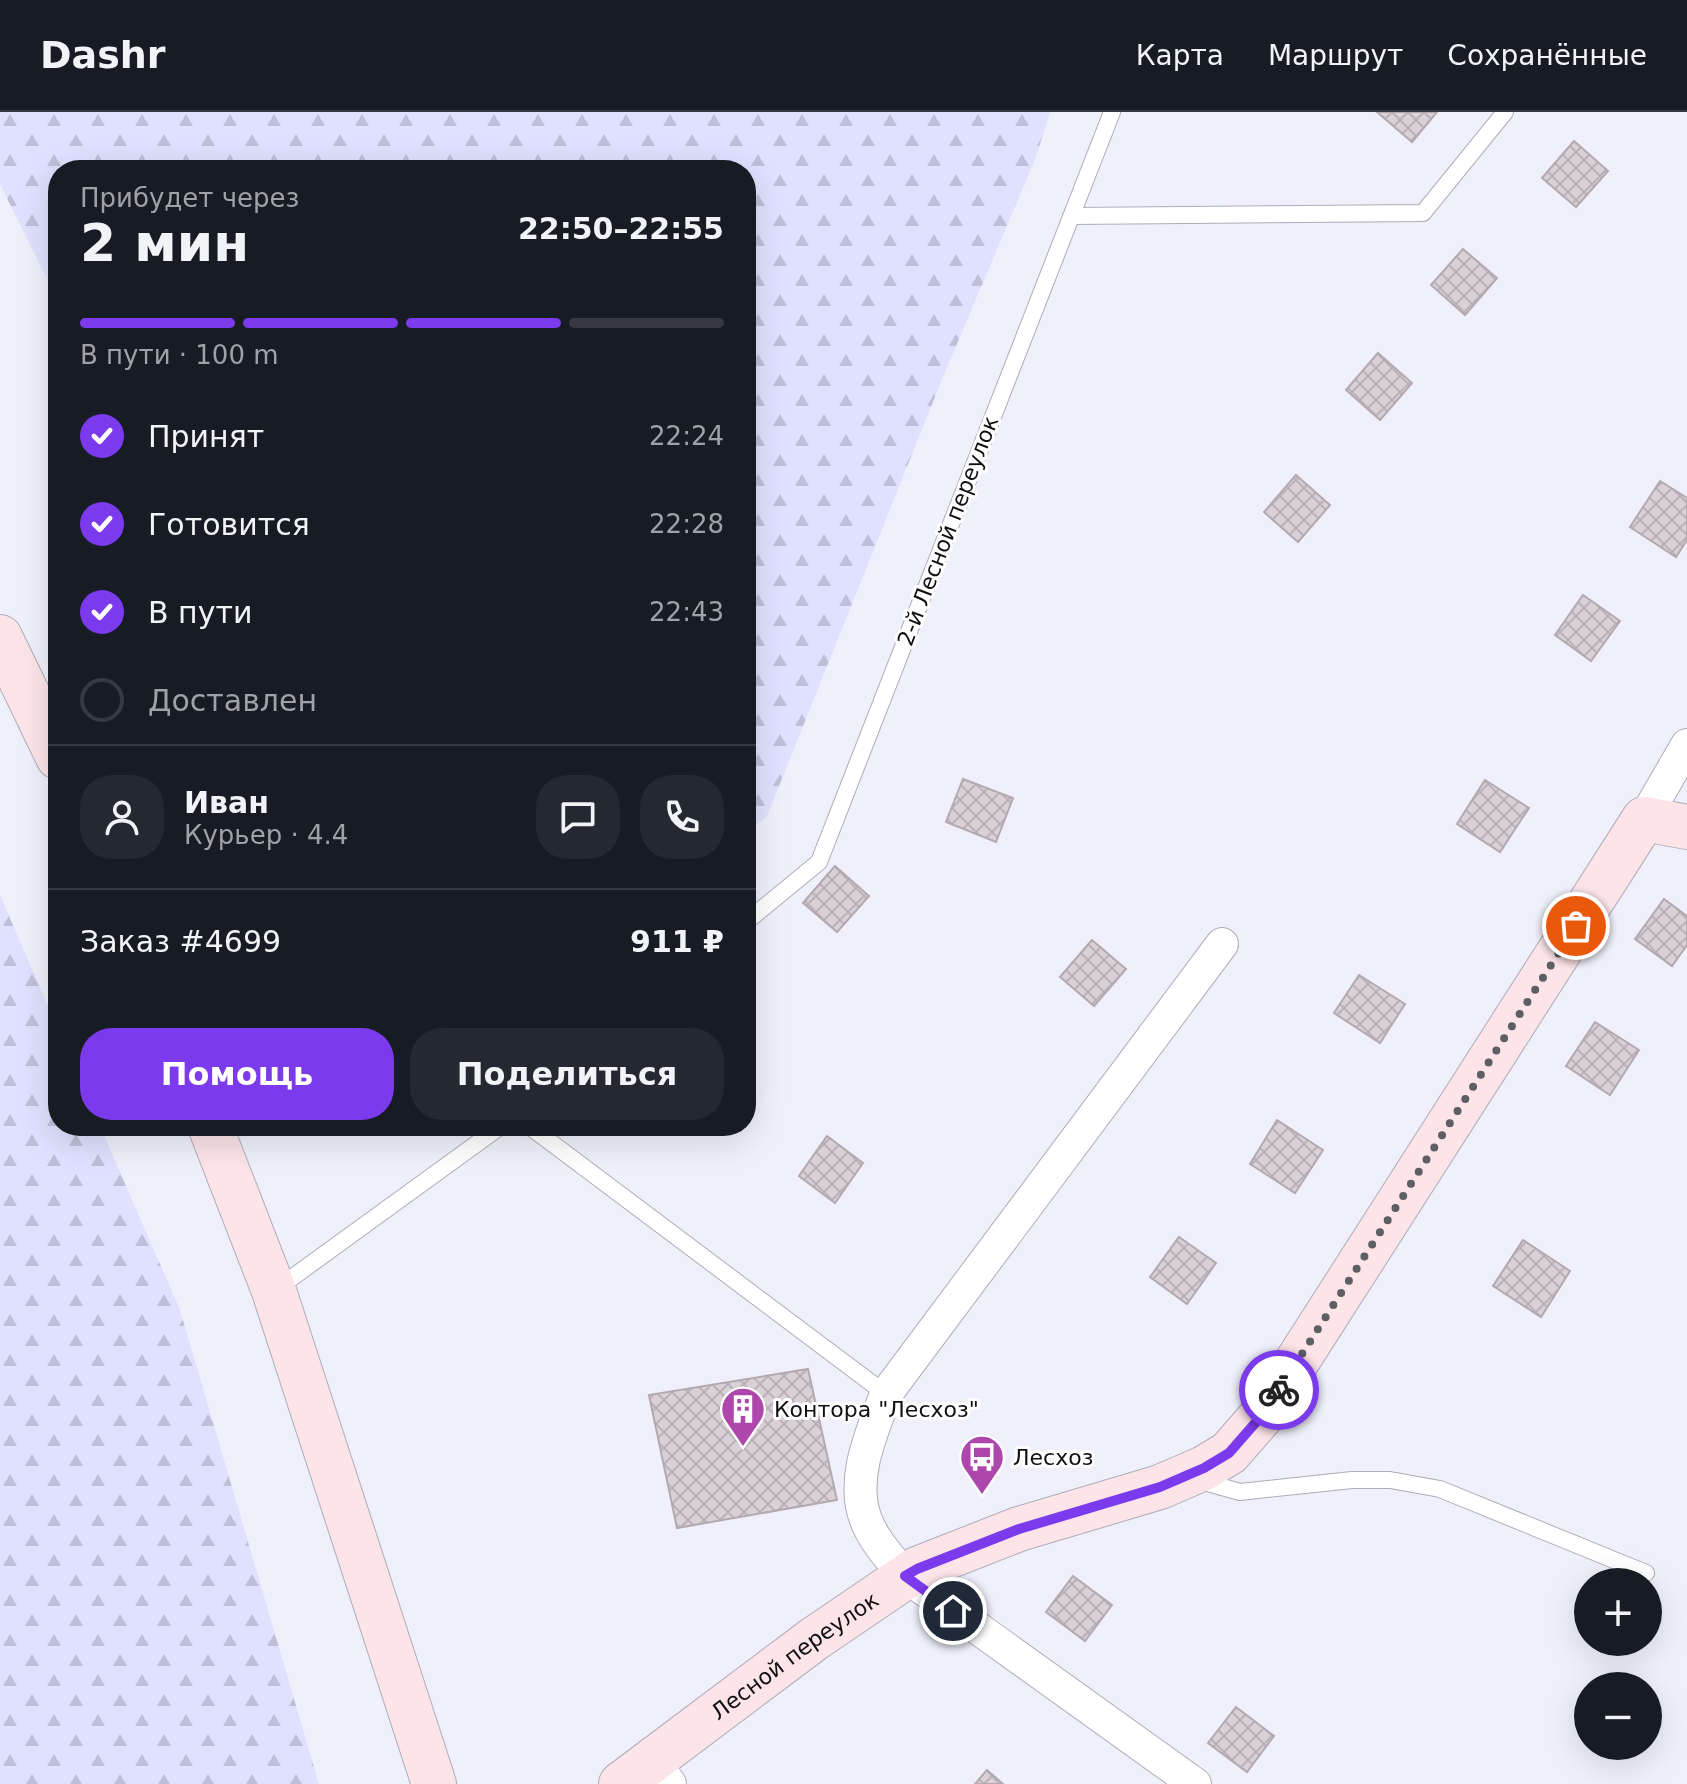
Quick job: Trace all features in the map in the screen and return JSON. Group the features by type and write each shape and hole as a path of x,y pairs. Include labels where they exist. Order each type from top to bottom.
{"street":[{"path":"0,637 48,736"},
{"name":"Лесной переулок","path":"648,1776 814,1639 917,1569 1019,1529 1160,1487 1229,1453 1264,1413 1644,819 1687,745"},
{"path":"1644,819 1687,827"},
{"path":"1195,1784 905,1576 881,1546 865,1519 861,1486 865,1451 886,1394 1222,944"},
{"path":"214,1136 274,1291 434,1784"}],"lane":[{"name":"2-й Лесной переулок","path":"756,914 819,862 1112,112"},
{"path":"1071,216 1423,213 1505,112"},
{"path":"274,1291 487,1136"},
{"path":"542,1136 886,1394"},
{"path":"1184,1477 1240,1492 1352,1480 1390,1480 1440,1489 1634,1568"}],"green space":[{"path":"0,112 1050,112 1036,157 943,377 767,816 756,825 756,160 48,160 48,281 0,184"},
{"path":"0,895 48,1006 48,1136 104,1136 180,1310 319,1784 0,1784"}],"building":[{"path":"1377,112 1437,112 1412,142"},
{"path":"1574,141 1608,171 1576,207 1542,178"},
{"path":"1463,249 1497,278 1465,315 1431,285"},
{"path":"1378,353 1412,383 1380,420 1346,390"},
{"path":"1296,475 1330,505 1298,542 1264,512"},
{"path":"1660,481 1687,498 1687,540 1676,557 1630,527"},
{"path":"1583,595 1620,621 1591,661 1555,635"},
{"path":"963,779 1013,798 996,842 946,822"},
{"path":"1485,780 1529,808 1500,852 1457,824"},
{"path":"835,866 869,896 837,932 803,903"},
{"path":"1664,899 1687,916 1687,945 1672,966 1635,939"},
{"path":"1092,940 1126,969 1094,1006 1060,977"},
{"path":"1359,975 1405,1004 1380,1043 1334,1013"},
{"path":"1595,1022 1639,1050 1610,1095 1566,1066"},
{"path":"1277,1120 1323,1150 1295,1193 1250,1164"},
{"path":"827,1136 863,1163 835,1203 799,1176"},
{"path":"1179,1237 1216,1263 1187,1304 1150,1277"},
{"path":"1523,1240 1570,1271 1541,1317 1493,1286"},
{"name":"Контора \"Лесхоз\"","path":"808,1369 837,1500 677,1528 649,1395"},
{"path":"1073,1576 1112,1605 1085,1641 1046,1612"},
{"path":"1236,1707 1274,1736 1247,1772 1208,1743"},
{"path":"987,1770 1003,1784 975,1784"}],"way so far":[{"path":"1279,1390 1576,926"}],"place":[{"name":"Контора \"Лесхоз\"","path":"743,1448"},
{"name":"Лесхоз","path":"982,1496"}],"route":[{"path":"953,1611 905,1576 1019,1529 1160,1487 1204,1468 1229,1453 1264,1413 1279,1390"}]}
